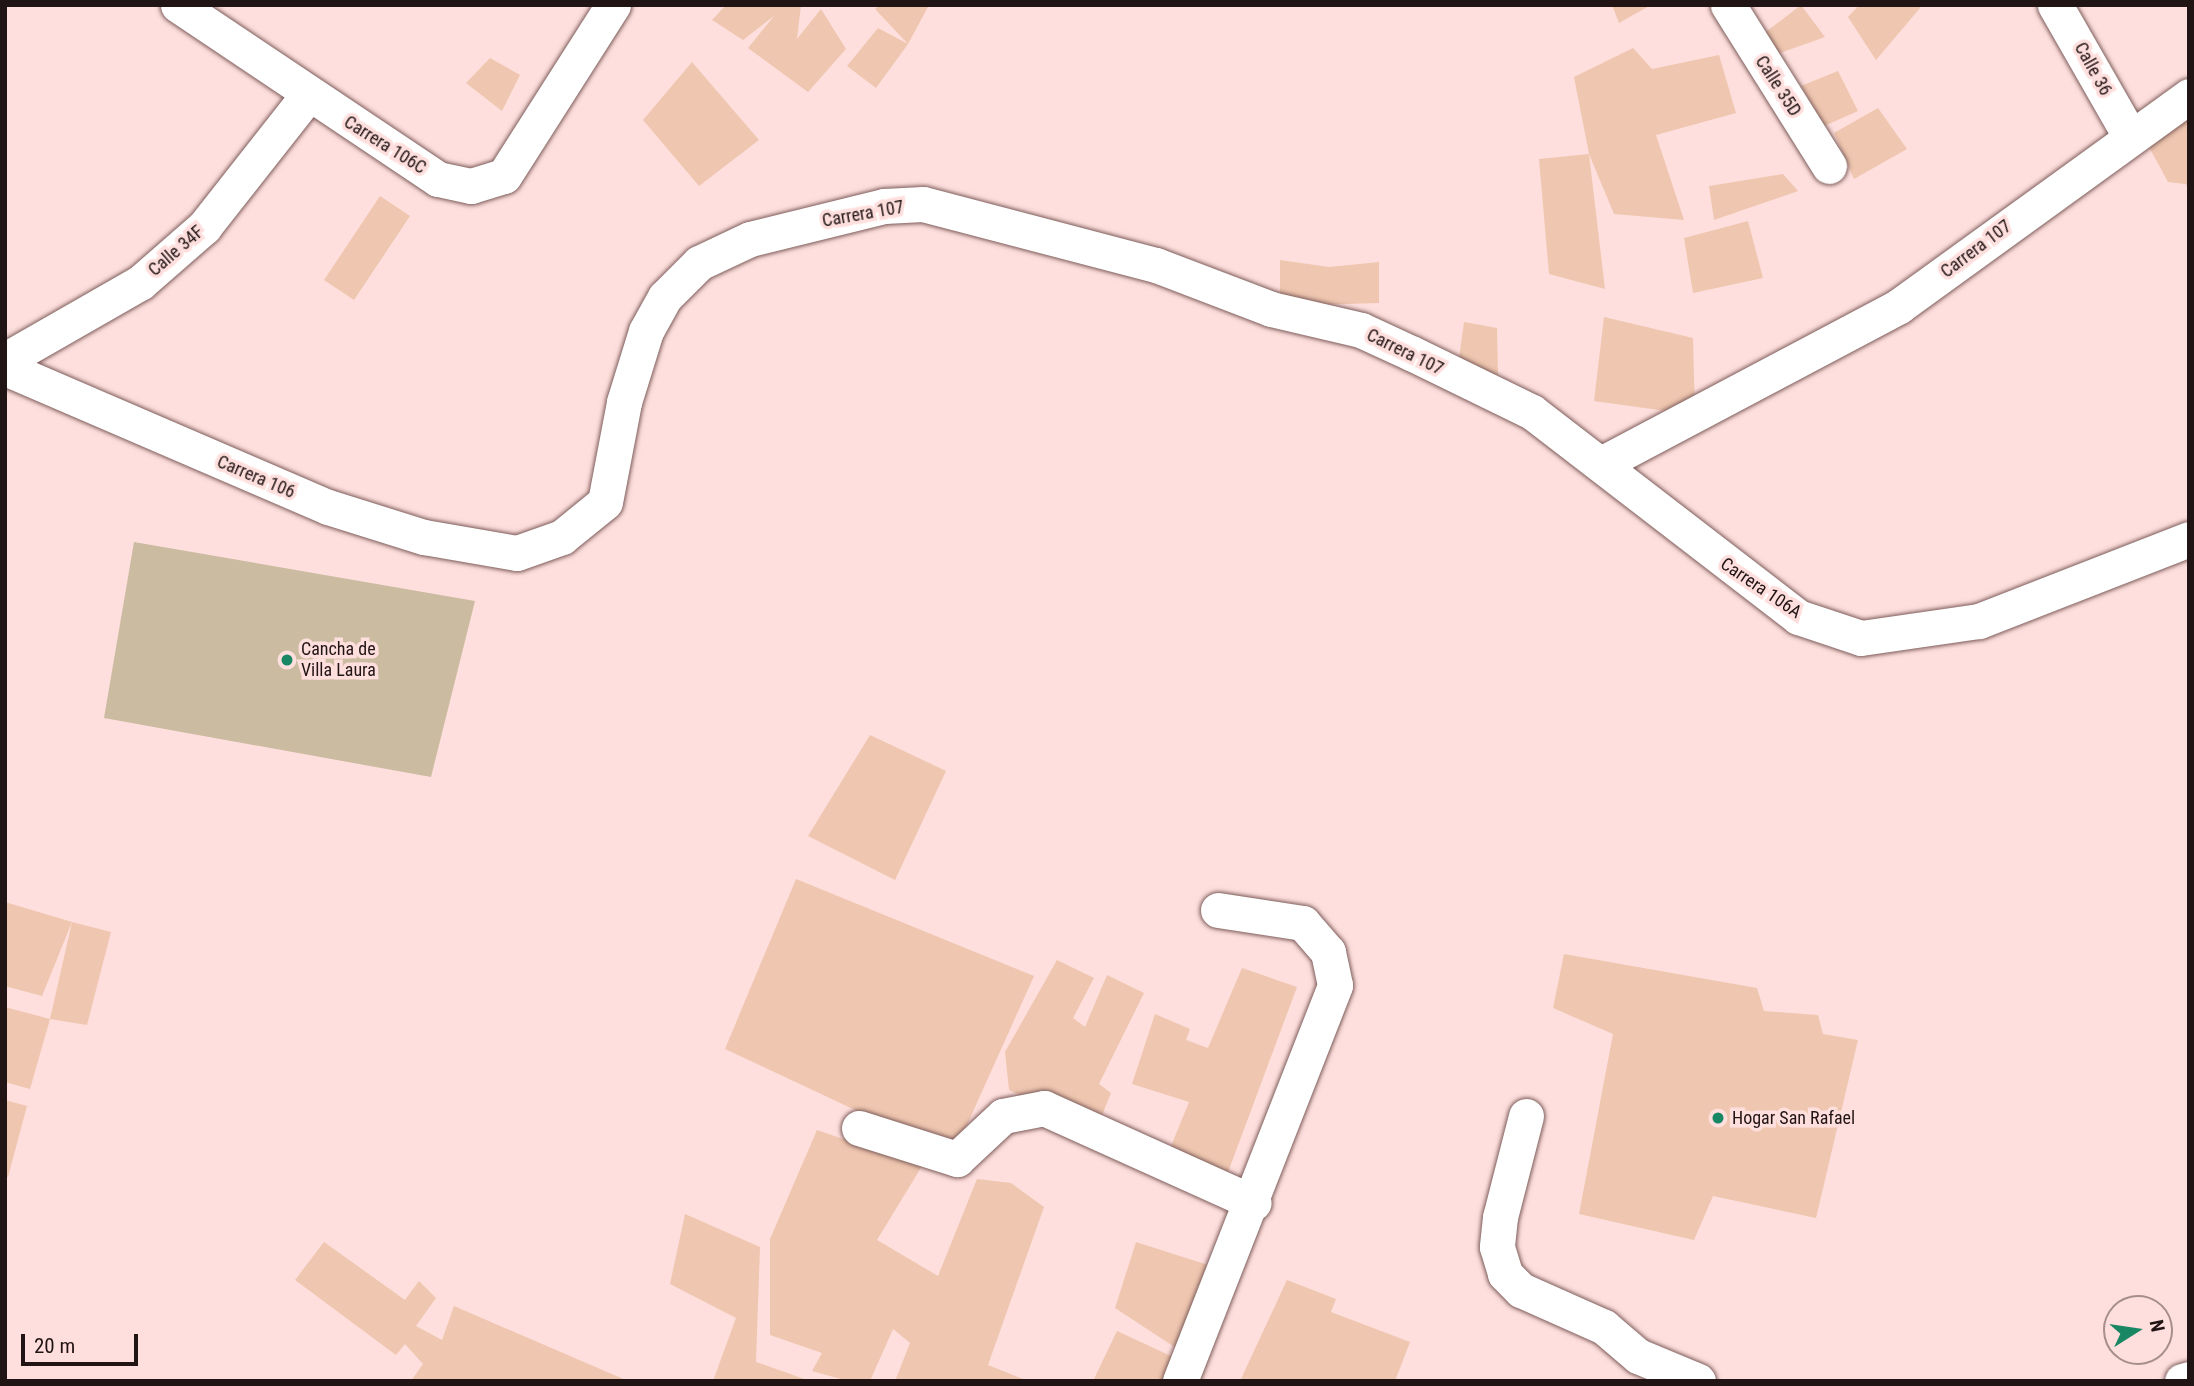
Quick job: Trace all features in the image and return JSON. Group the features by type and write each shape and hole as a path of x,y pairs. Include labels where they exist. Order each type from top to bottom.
{"street":[{"name":"Carrera 106C","path":"178,5 307,96 438,179 471,186 504,176 613,5"},
{"name":"Calle 35D","path":"1728,5 1829,166"},
{"name":"Calle 36","path":"2054,5 2129,134"},
{"name":"Calle 34F","path":"5,360 141,282 204,227 307,96"},
{"name":"Carrera 107","path":"1603,463 1731,401 1899,306 2129,134 2189,96"},
{"name":"Carrera 107","path":"517,553 562,537 605,502 624,402 646,331 666,297 699,263 750,239 884,206 923,204 1156,265 1271,309 1361,330 1456,378"},
{"name":"Carrera 106","path":"5,368 328,507 424,537 517,553"},
{"name":"Carrera 106A","path":"1456,378 1532,412 1603,463 1760,592 1798,617 1861,638 1979,621 2189,539"},
{"path":"1180,1381 1254,1203 1335,985 1328,952 1303,923 1218,910"},
{"path":"859,1128 957,1159 1003,1116 1044,1108 1254,1203"},
{"path":"1526,1116 1500,1217 1497,1247 1505,1274 1521,1290 1604,1327 1638,1356 1698,1381"},
{"path":"2182,1381 2189,1379"}],"shaded area":[{"name":"Cancha de Villa Laura","path":"134,542 475,601 431,777 104,718"}],"building":[{"path":"726,5 801,5 797,39 821,9 846,49 808,92 748,48 774,16 743,40 712,20"},
{"path":"880,5 929,5 908,44 875,9"},
{"path":"1612,5 1651,5 1619,23"},
{"path":"1801,5 1825,37 1772,56 1758,38"},
{"path":"1859,5 1918,5 1920,8 1876,60 1848,17"},
{"path":"878,28 908,44 876,88 847,66"},
{"path":"1633,48 1652,69 1719,55 1736,113 1656,135 1684,220 1614,214 1589,154 1574,77"},
{"path":"490,58 520,75 502,111 466,83"},
{"path":"692,62 759,140 699,186 643,120"},
{"path":"1838,71 1858,111 1824,126 1801,86"},
{"path":"2189,100 2189,191 2186,184 2168,182 2149,147"},
{"path":"1878,108 1907,149 1854,179 1834,133"},
{"path":"1589,154 1605,289 1549,274 1539,159"},
{"path":"1783,174 1798,191 1714,220 1709,186"},
{"path":"380,196 410,216 354,300 324,280"},
{"path":"1748,221 1763,278 1693,293 1684,238"},
{"path":"1280,260 1329,267 1379,262 1379,303 1280,306"},
{"path":"1604,317 1693,338 1695,415 1594,401"},
{"path":"1464,322 1497,328 1498,375 1457,372"},
{"path":"870,735 946,771 895,880 808,836"},
{"path":"796,879 1034,976 953,1156 725,1049"},
{"path":"5,902 72,922 42,996 5,986"},
{"path":"72,922 111,932 87,1025 50,1019"},
{"name":"Hogar San Rafael","path":"1564,954 1757,988 1764,1011 1818,1015 1823,1034 1858,1040 1816,1218 1713,1196 1694,1240 1579,1214 1613,1034 1553,1008"},
{"path":"1057,960 1094,978 1073,1018 1085,1027 1107,975 1144,993 1099,1084 1111,1093 1096,1130 1009,1090 1005,1052"},
{"path":"1242,968 1297,987 1224,1183 1165,1161 1189,1102 1132,1084 1155,1014 1190,1029 1186,1040 1208,1048"},
{"path":"5,1007 50,1019 30,1089 5,1082"},
{"path":"5,1100 27,1106 8,1177 5,1176"},
{"path":"817,1130 922,1166 877,1240 938,1276 977,1179 1011,1183 1044,1207 988,1365 1028,1381 895,1381 910,1343 893,1329 870,1381 848,1381 812,1371 822,1353 770,1335 770,1239"},
{"path":"685,1214 760,1247 756,1362 810,1381 713,1381 736,1318 670,1284"},
{"path":"324,1242 405,1300 419,1281 436,1298 416,1326 442,1340 454,1306 628,1381 411,1381 423,1364 405,1344 396,1355 295,1280"},
{"path":"1136,1242 1208,1265 1179,1350 1115,1308"},
{"path":"1287,1280 1336,1299 1331,1312 1410,1342 1395,1381 1240,1381"},
{"path":"1117,1331 1173,1357 1165,1381 1093,1381"}],"place":[{"name":"Cancha de Villa Laura","path":"287,660"},
{"name":"Hogar San Rafael","path":"1718,1118"}]}
